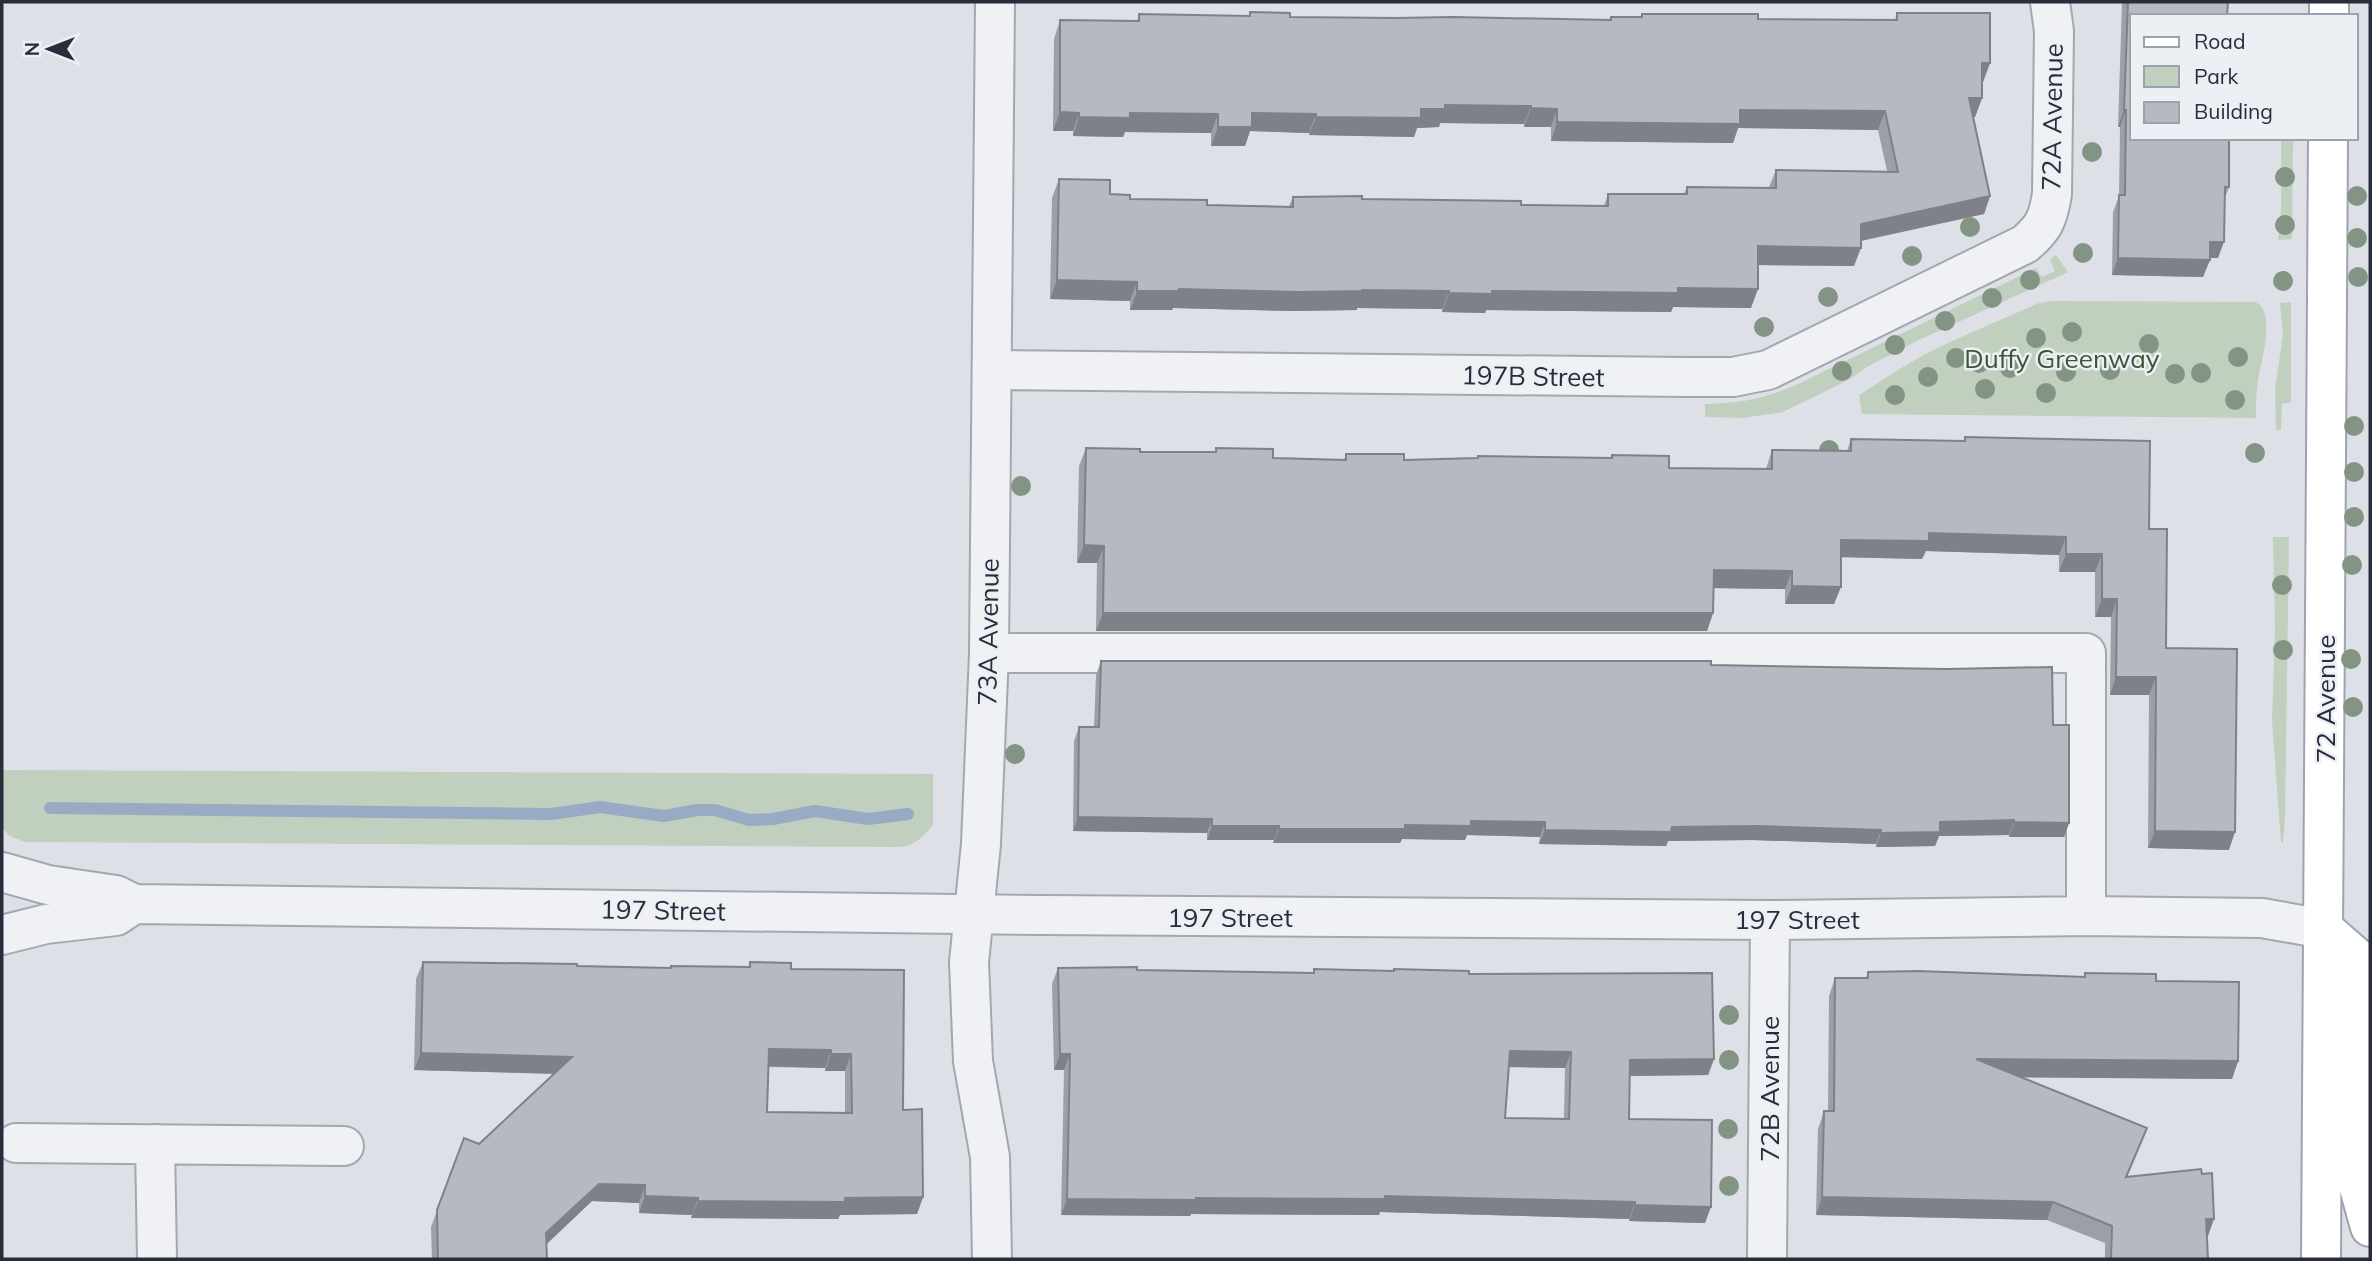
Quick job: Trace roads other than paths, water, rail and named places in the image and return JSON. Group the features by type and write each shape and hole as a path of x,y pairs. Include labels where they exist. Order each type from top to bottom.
{"main road":[{"name":"72 Avenue","path":"2321,1259 2328,140"},
{"path":"2324,929 2355,956 2355,1173 2370,1227"},
{"path":"2322,1194 2334,1259"}],"street":[{"name":"73A Avenue","path":"992,1259 990,1157 973,1061 968,962 981,844 989,653 995,2"},
{"name":"72A Avenue","path":"2040,232 2049,215 2052,194 2054,30 2050,2"},
{"name":"197B Street","path":"992,370 1687,377 1753,374 1768,370 2000,257 2025,244 2040,232"},
{"path":"989,653 2086,653 2086,916"},
{"name":"197 Street","path":"2,872 48,885 116,895 134,904 1770,920 2086,916 2262,918 2324,929"},
{"name":"197 Street","path":"2,934 46,924 116,916 134,904"},
{"name":"72B Avenue","path":"1768,1259 1770,920"},
{"path":"16,1143 344,1146"},
{"path":"155,1144 156,1259"}],"waterway":[{"path":"50,808 551,814 600,807 664,816 697,810 715,810 749,820 773,819 815,811 868,819 908,814"}],"park label":[{"name":"Duffy Greenway","path":"2062,358"}]}
